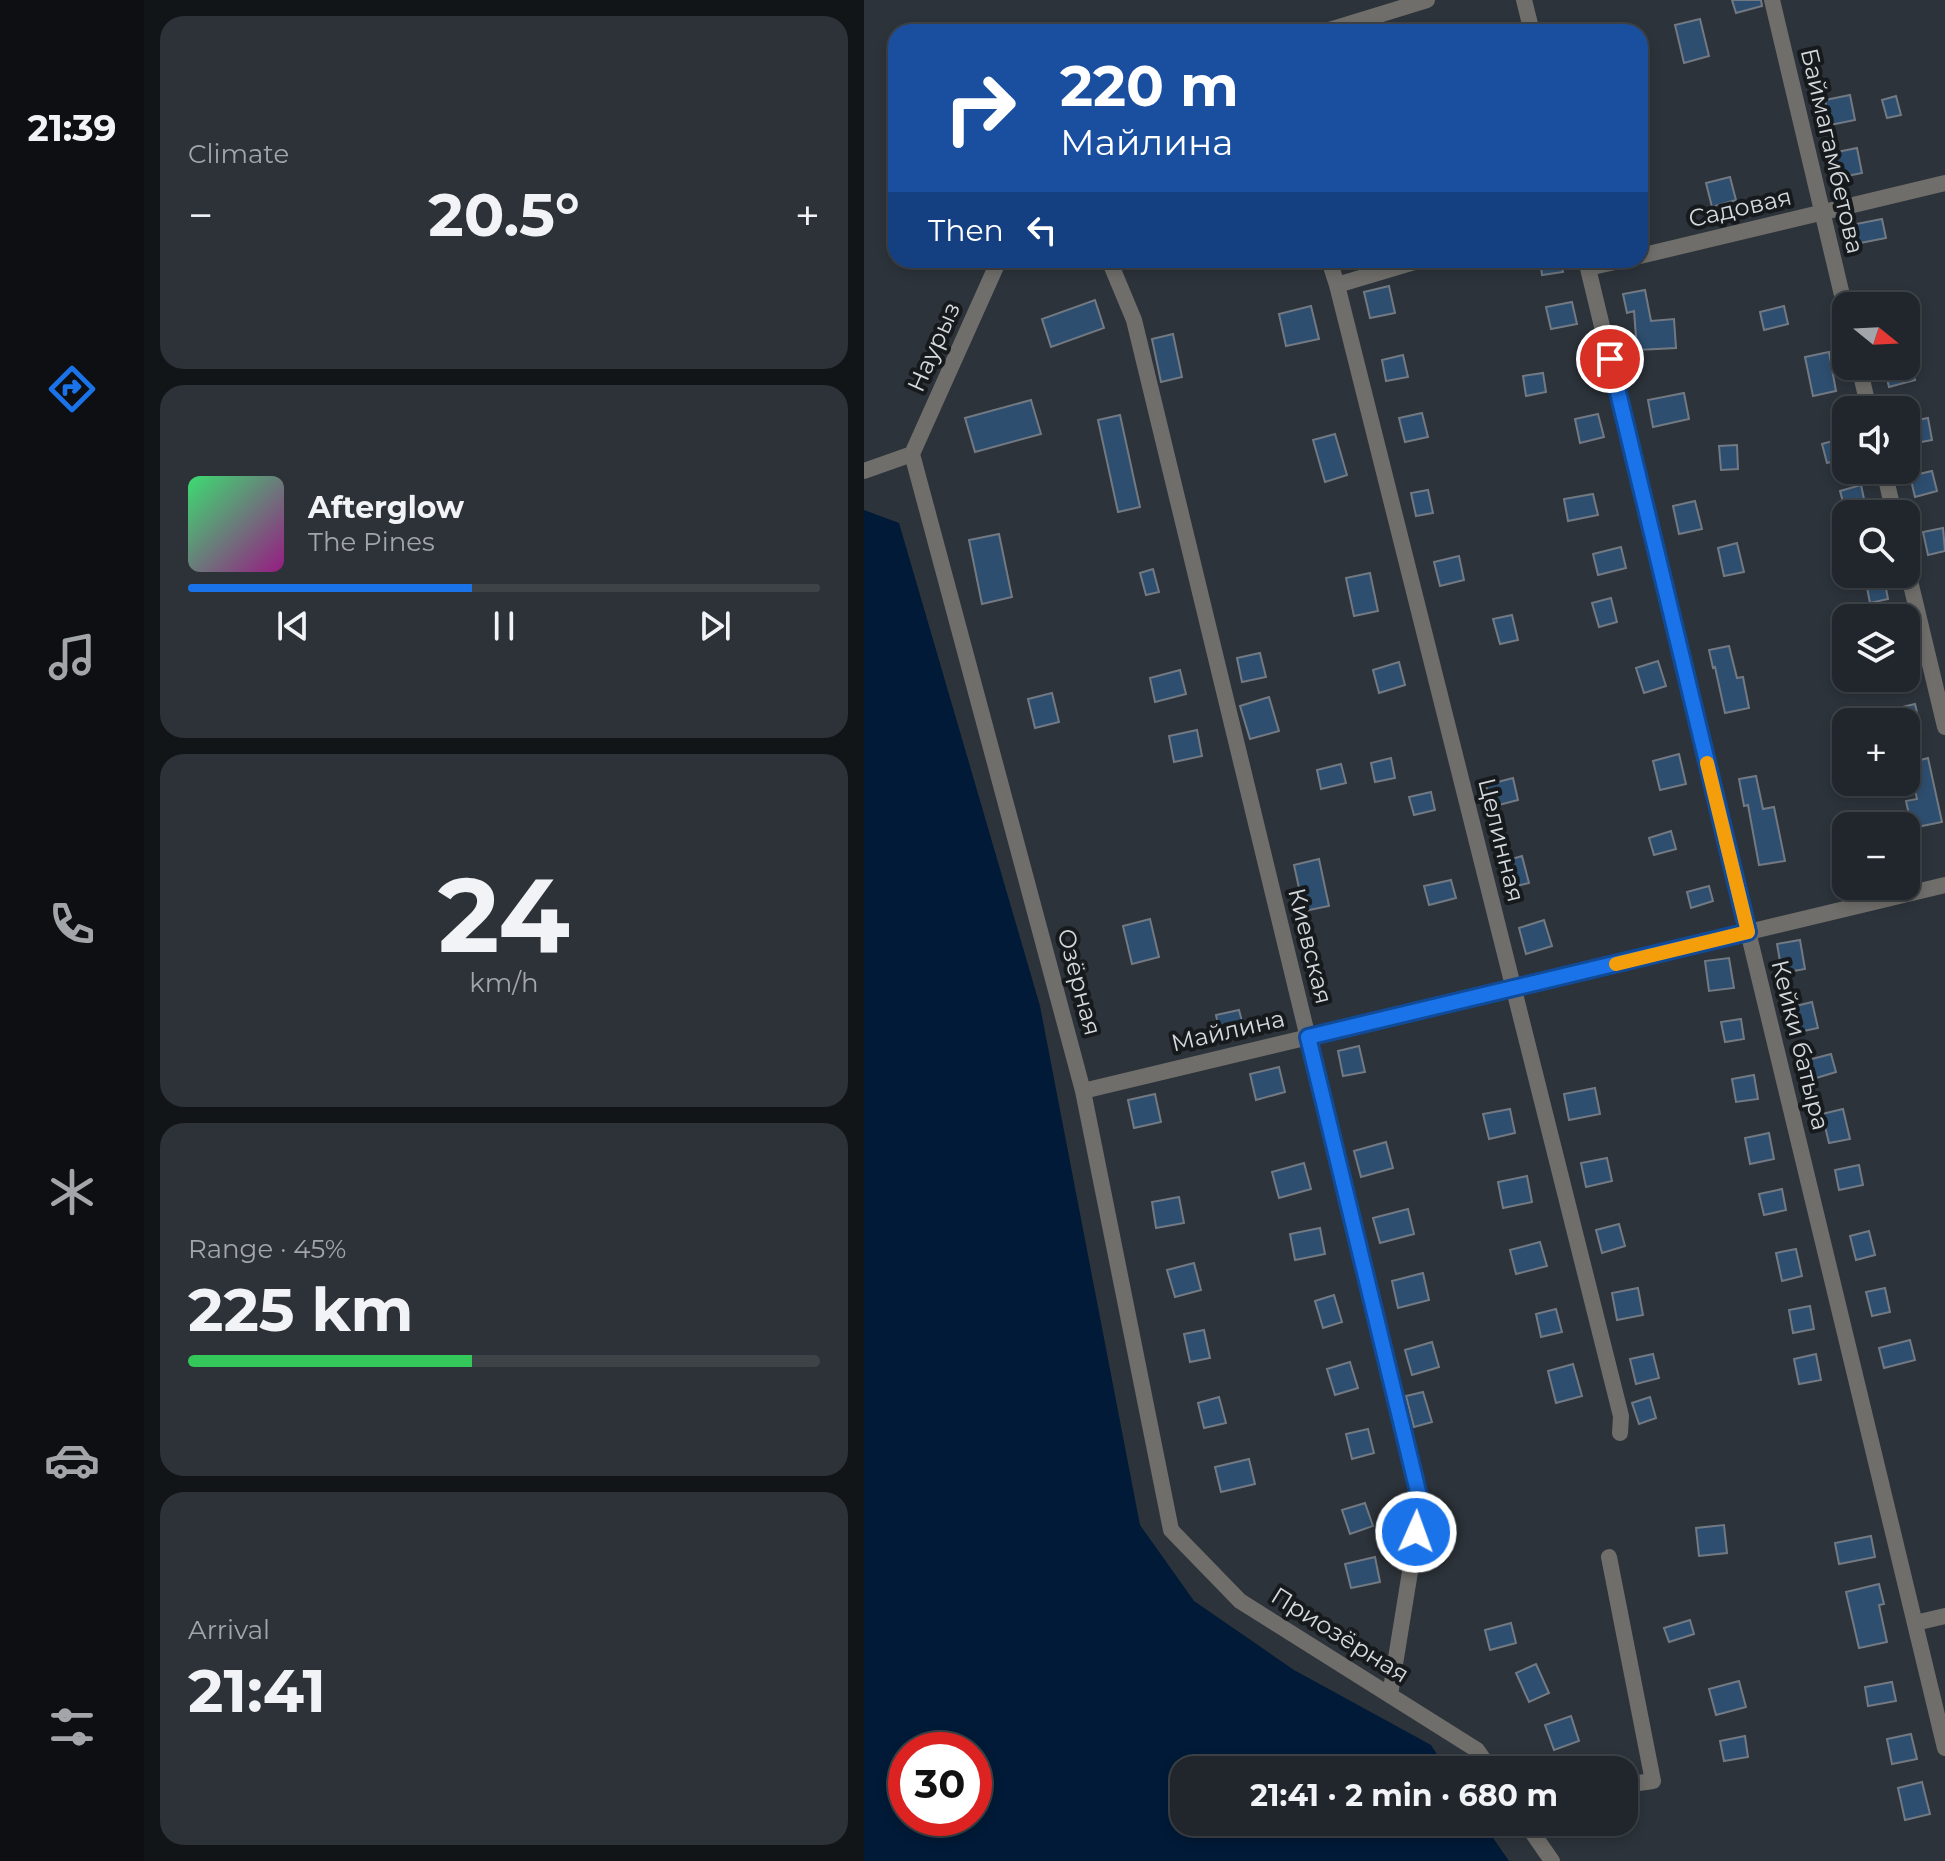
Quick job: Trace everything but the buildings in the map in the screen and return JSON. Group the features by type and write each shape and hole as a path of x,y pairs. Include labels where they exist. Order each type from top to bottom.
{"street":[{"path":"1349,24 1427,0"},
{"path":"1524,0 1530,24"},
{"name":"Баймагамбетова","path":"1772,0 1841,292"},
{"name":"Садовая","path":"1648,254 1945,183"},
{"name":"Наурыз","path":"912,454 995,268"},
{"name":"Киевская","path":"1112,268 1134,320 1421,1504 1390,1695"},
{"name":"Целинная","path":"1332,268 1621,1416 1620,1433"},
{"path":"1337,285 1394,268"},
{"name":"Кейки батыра","path":"1588,268 1945,1748"},
{"path":"864,471 912,454"},
{"name":"Озёрная","path":"912,454 1083,1091 1171,1530"},
{"path":"1912,588 1945,727"},
{"name":"Майлина","path":"1083,1091 1945,885"},
{"name":"Приозёрная","path":"1171,1530 1240,1601 1477,1750 1481,1756"},
{"path":"1609,1557 1653,1781 1638,1783"},
{"path":"1915,1623 1945,1616"},
{"path":"1535,1836 1552,1861"}],"water":[{"path":"864,510 899,523 1040,1006 1140,1525 1194,1601 1294,1670 1431,1745 1438,1756 1170,1756 1170,1836 1492,1836 1509,1861 864,1861"}],"slow traffic":[{"path":"1616,964 1748,932 1707,763"}],"route":[{"path":"1416,1532 1421,1504 1308,1037 1748,932 1610,359"}]}
